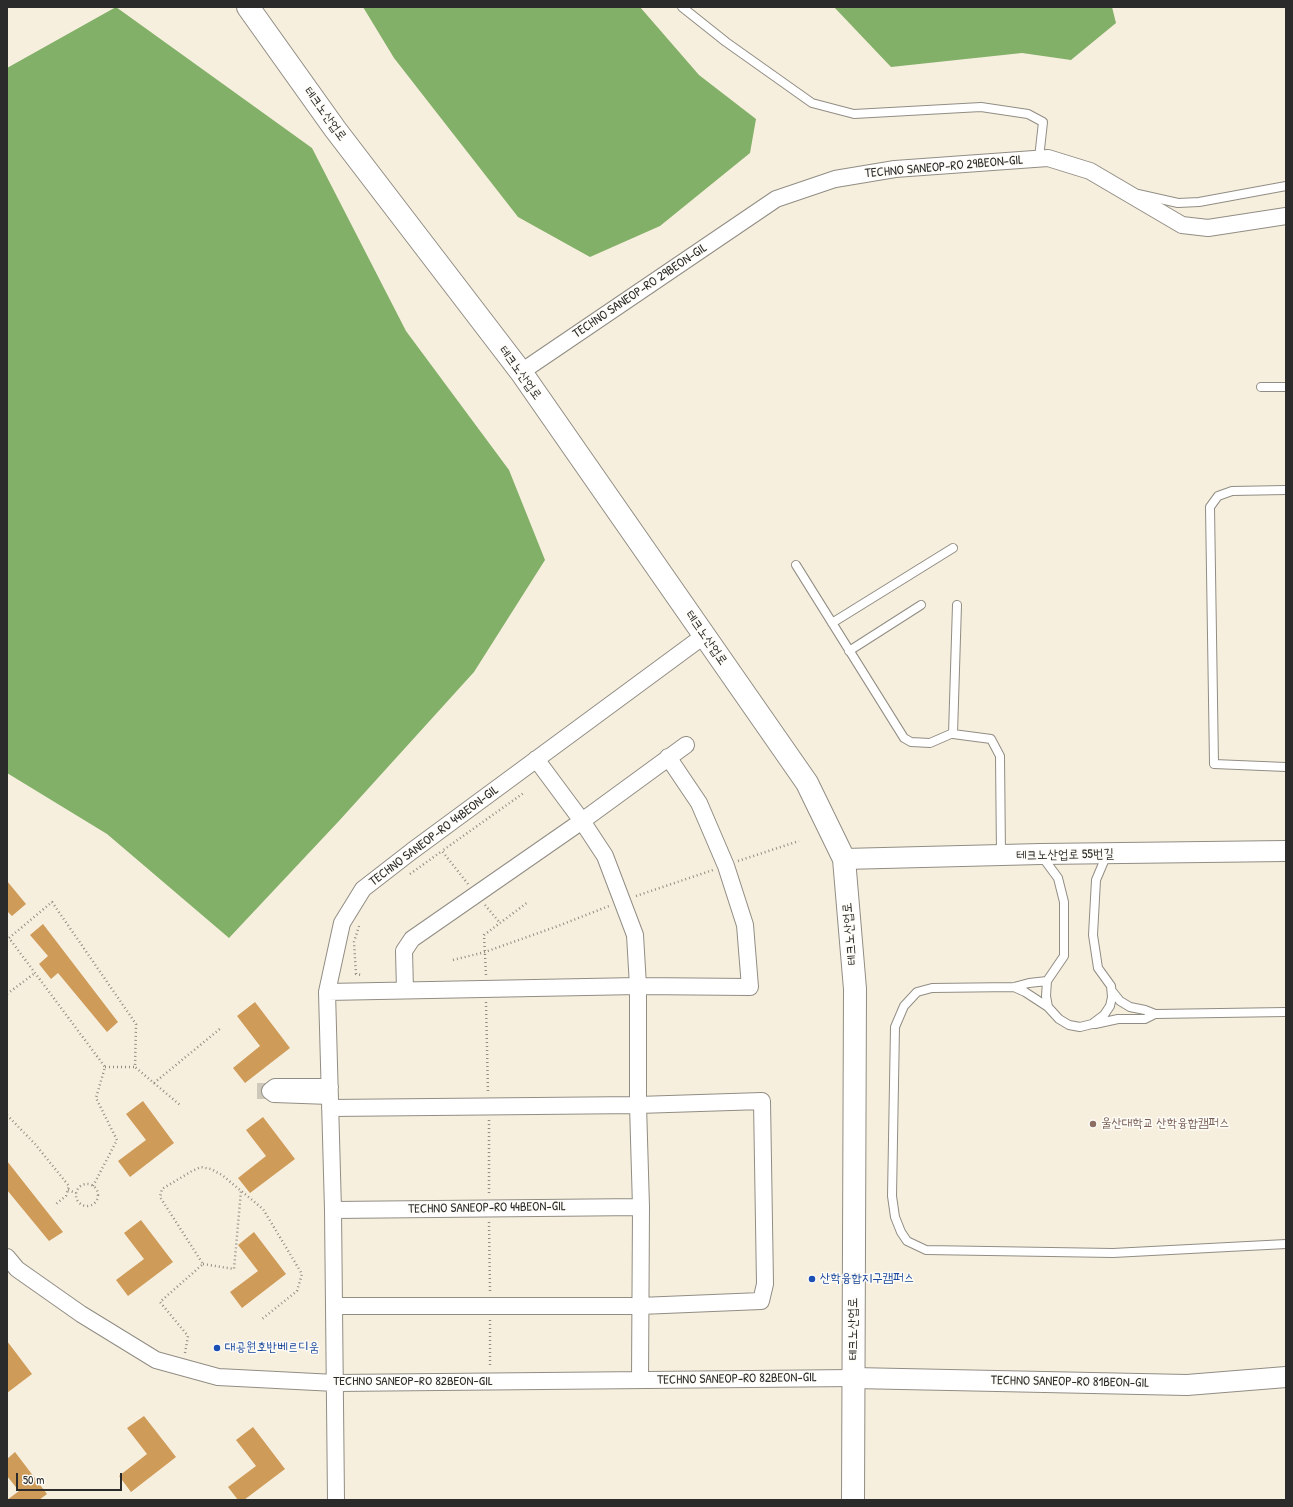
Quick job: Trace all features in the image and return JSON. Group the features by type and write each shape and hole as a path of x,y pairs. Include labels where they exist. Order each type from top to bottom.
{"main road":[{"name":"테크노산업로","path":"248,7 335,129 521,372 705,635 807,783 844,859 855,989 853,1500"}],"street":[{"name":"TECHNO SANEOP-RO 29BEON-GIL","path":"521,372 776,199 835,179 895,169 1048,158 1090,172 1182,225 1208,228 1286,216"},
{"name":"TECHNO SANEOP-RO 44BEON-GIL","path":"336,1500 333,1210 327,992 342,923 363,889 412,851 705,635"},
{"path":"405,990 404,951 412,939 582,822 686,744"},
{"path":"327,992 638,986 750,987 745,925 726,866 699,803 668,758"},
{"path":"536,759 605,856 635,936 638,986 638,1105 641,1207 640,1380"},
{"name":"테크노산업로 55번길","path":"844,859 1040,854 1286,851"},
{"path":"330,1097 489,1106 638,1105 762,1101 765,1284 761,1302 640,1306 334,1306"},
{"name":"TECHNO SANEOP-RO 44BEON-GIL","path":"333,1210 641,1207"},
{"name":"TECHNO SANEOP-RO 82BEON-GIL","path":"7,1257 17,1269 49,1292 81,1314 156,1360 218,1376 335,1383 854,1378"},
{"name":"TECHNO SANEOP-RO 81BEON-GIL","path":"854,1378 1187,1384 1286,1377"}],"lane":[{"path":"682,7 726,42 812,103 854,114 981,107 1028,114 1043,122 1040,158"},
{"path":"1122,190 1178,203 1199,202 1286,186"},
{"path":"1261,387 1286,387"},
{"path":"1286,490 1232,491 1218,496 1210,507 1214,764 1286,766"},
{"path":"832,623 953,548"},
{"path":"796,565 904,738 911,742 930,743 953,733 991,739 1000,756 1000,856"},
{"path":"849,650 921,605"},
{"path":"953,733 957,605"},
{"path":"1040,854 1058,878 1064,902 1064,956 1047,981 1046,996 1048,1007"},
{"path":"1092,1024 1104,1015 1110,1006 1112,997 1111,986 1098,968 1093,935 1096,880 1107,854"},
{"path":"1047,981 1029,983 1014,987 932,988 917,992 904,1006 895,1027 892,1196 895,1218 907,1241 926,1250 1113,1253 1286,1244"},
{"path":"1014,987 1025,992 1048,1007 1059,1019 1069,1025 1080,1027 1118,1019 1145,1019 1155,1014"},
{"path":"1111,991 1120,1001 1130,1007 1155,1014 1286,1012"}],"path":[{"path":"404,877 525,792"},
{"path":"452,960 485,952 622,901 799,840"},
{"path":"442,851 471,887"},
{"path":"104,1067 9,938 52,902 136,1024 135,1067"},
{"path":"490,1381 489,1106 484,935 528,902"},
{"path":"361,919 354,942 356,974 368,977"},
{"path":"7,994 35,973"},
{"path":"154,1083 221,1028"},
{"path":"104,1067 135,1067 180,1105"},
{"path":"93,1186 117,1140 96,1098 104,1067"},
{"path":"7,1115 35,1144 69,1186 66,1196 56,1204"},
{"path":"241,1191 234,1269 203,1264 160,1197 162,1189 201,1167 211,1169 222,1175 263,1209 302,1274 297,1291 262,1319"},
{"path":"90,1184 98,1192 98,1199 93,1205 86,1206 79,1204 76,1193 80,1186 90,1184"},
{"path":"68,1190 76,1193"},
{"path":"188,1336 160,1302 203,1264"}],"green space":[{"path":"116,7 312,148 406,331 509,470 545,560 474,672 338,822 229,938 107,834 7,773 7,68"},
{"path":"363,7 640,7 699,75 756,119 750,153 660,226 590,257 518,217 394,58"},
{"path":"834,7 1112,7 1116,23 1071,60 1022,53 891,67"}],"building":[{"path":"7,881 26,904 12,916 7,911"},
{"path":"43,924 118,1022 107,1032 58,973 51,979 39,964 48,956 30,935"},
{"path":"255,1002 290,1048 245,1083 233,1068 260,1046 237,1016"},
{"path":"143,1101 174,1143 130,1177 118,1161 146,1140 126,1114"},
{"path":"263,1117 295,1159 250,1193 238,1178 266,1156 246,1130"},
{"path":"7,1161 63,1232 49,1241 7,1190"},
{"path":"141,1220 173,1262 128,1296 116,1280 144,1259 124,1233"},
{"path":"254,1232 286,1274 242,1308 230,1292 258,1271 238,1245"},
{"path":"7,1341 32,1374 7,1393"},
{"path":"144,1416 176,1457 131,1492 119,1476 147,1454 127,1428"},
{"path":"253,1427 285,1469 244,1500 238,1500 228,1487 256,1466 236,1440"},
{"path":"15,1452 47,1494 39,1500 7,1500 19,1491 7,1476 7,1459"}],"tunnel":[{"path":"257,1091 270,1091"}],"place":[{"name":"울산대학교 산학융합캠퍼스","path":"1093,1124"},
{"name":"산학융합지구캠퍼스","path":"812,1279"},
{"name":"대공원호반베르디움","path":"217,1348"}]}
